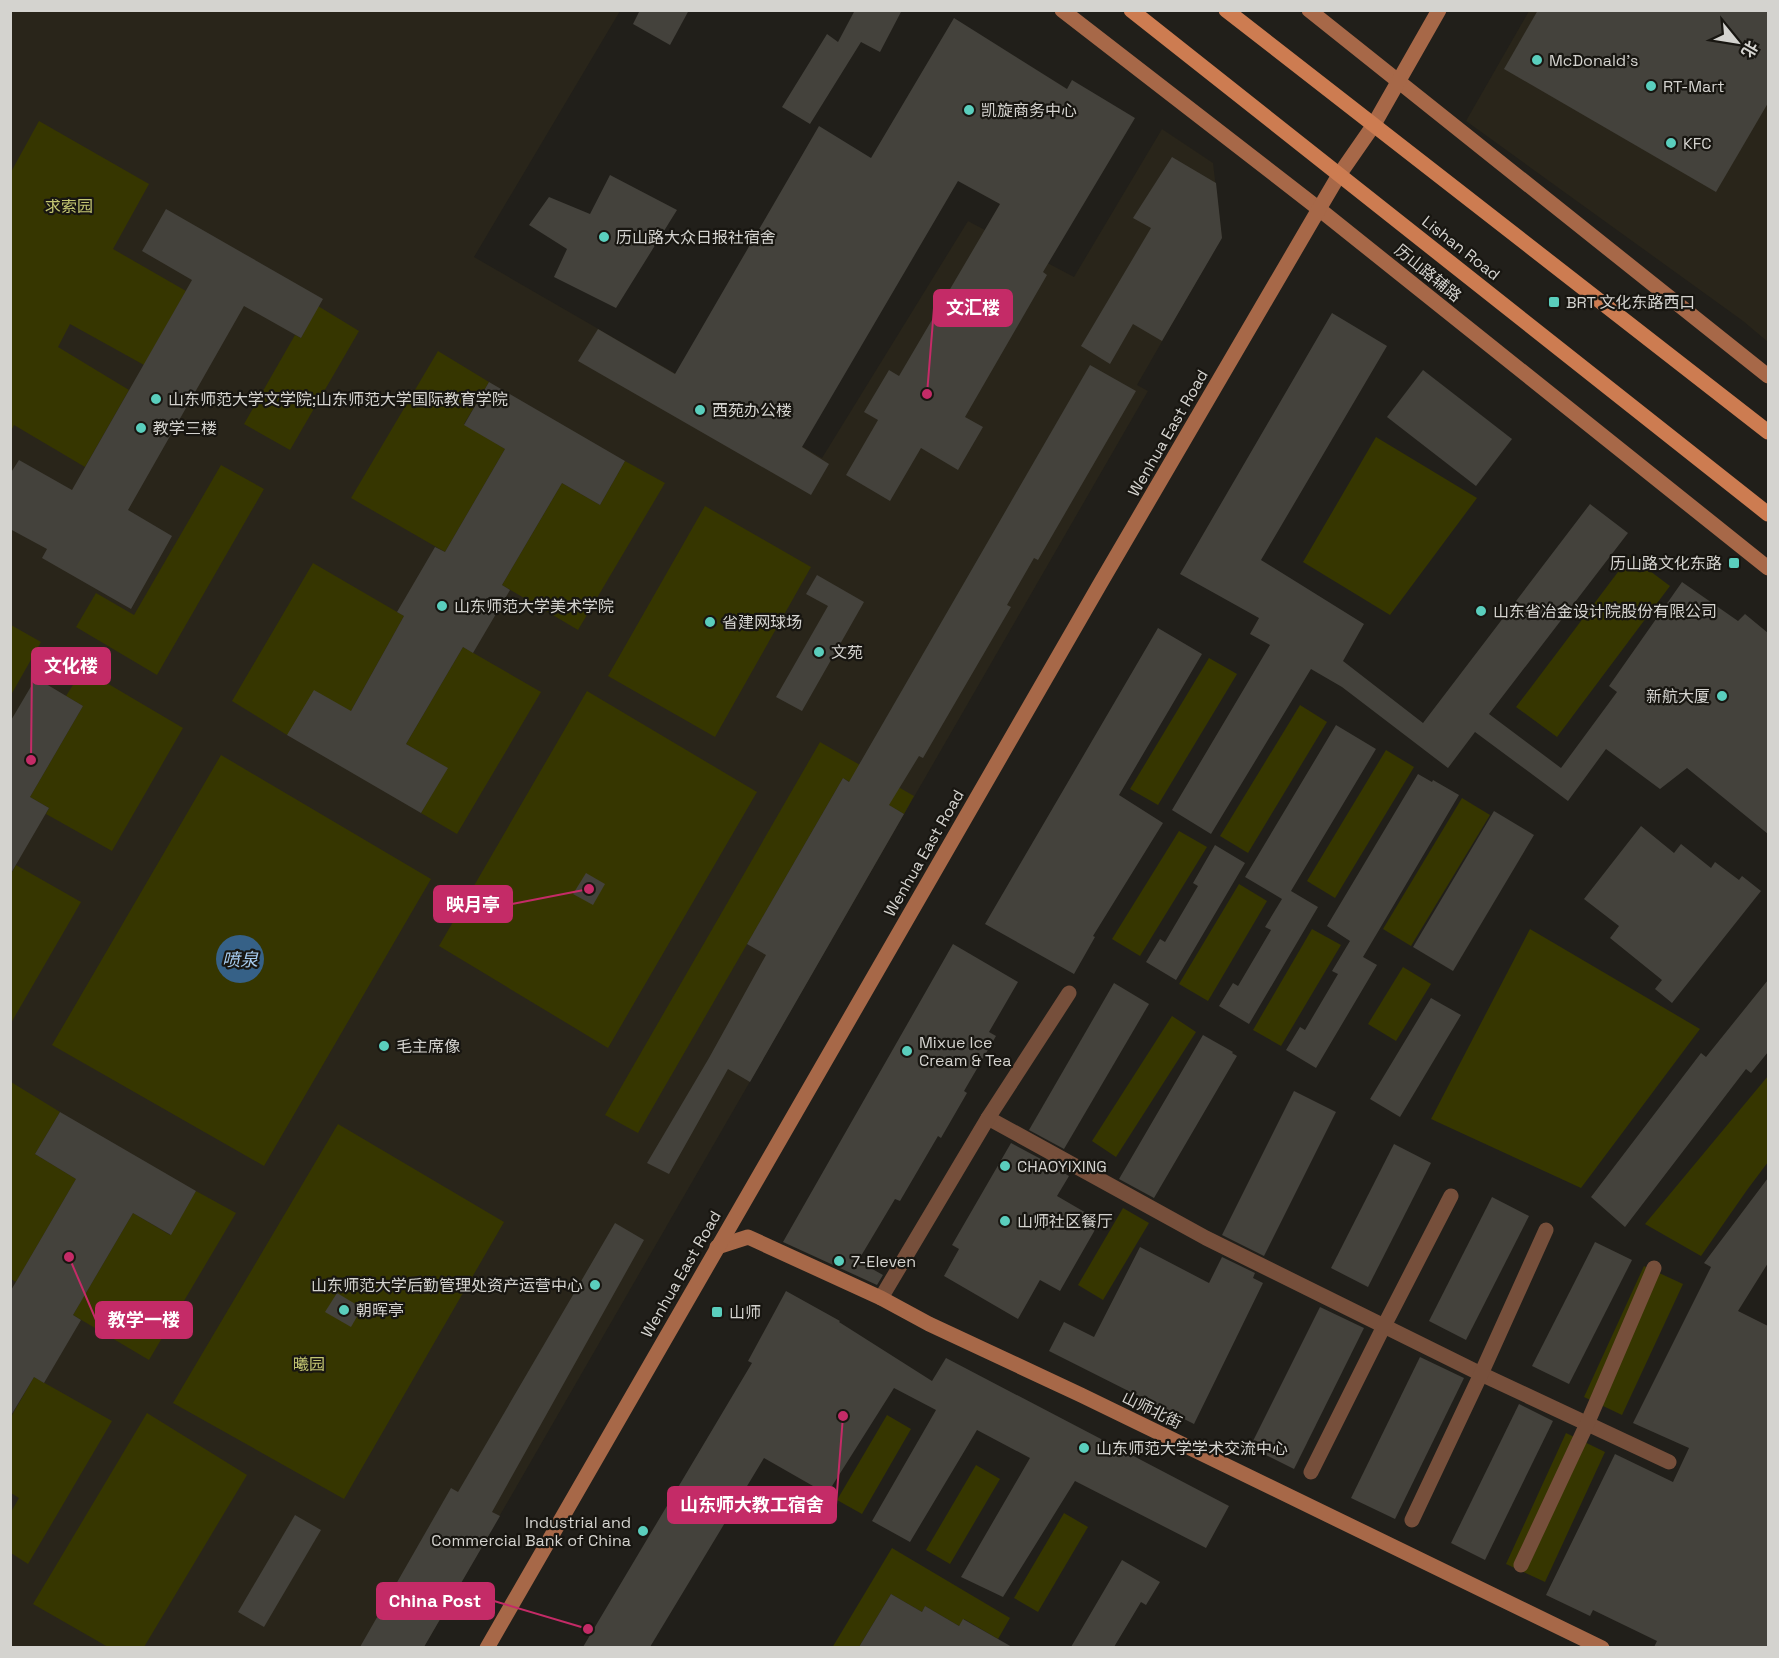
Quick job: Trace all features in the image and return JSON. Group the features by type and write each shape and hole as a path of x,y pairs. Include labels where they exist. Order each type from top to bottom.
{"main road":[{"name":"Lishan Road","path":"1131,10 1768,514"},
{"path":"1226,10 1768,432"}],"street":[{"name":"历山路辅路","path":"1062,10 1319,208 1768,568"},
{"path":"1309,10 1768,376"},
{"name":"Wenhua East Road","path":"487,1647 1319,208 1373,126 1439,10"},
{"path":"881,1298 988,1118 1069,993"},
{"path":"988,1118 1206,1238 1481,1374 1669,1462"},
{"path":"1311,1472 1451,1196"},
{"path":"1412,1520 1546,1230"},
{"name":"山师北街","path":"717,1247 748,1237 881,1298 929,1324 1602,1647"},
{"path":"1521,1565 1587,1424 1654,1268"}],"shaded area":[{"path":"11,11 620,11 474,257 822,458 968,221 1074,277 1162,129 1213,163 1222,237 1137,385 1148,391 424,1647 11,1648"},
{"path":"1529,11 1768,11 1768,342 1743,321 1466,121"}],"green space":[{"name":"求索园","path":"39,121 149,184 113,249 186,291 144,365 70,324 58,347 129,390 85,467 14,425 11,431 11,172"},
{"path":"318,306 359,331 290,450 244,424 295,335 301,338"},
{"path":"438,351 489,382 464,424 505,449 445,552 351,498"},
{"path":"1376,437 1477,498 1390,615 1303,562"},
{"path":"625,461 665,483 578,630 502,585 562,483 600,505"},
{"path":"221,465 264,489 157,675 76,627 96,593 134,615"},
{"name":"省建网球场","path":"705,506 811,567 715,737 608,676"},
{"path":"1630,556 1670,586 1557,737 1516,707"},
{"path":"313,563 404,616 351,711 287,735 232,701"},
{"path":"11,625 41,642 11,695"},
{"path":"463,647 541,692 457,834 421,813 447,768 406,744"},
{"path":"1209,658 1237,674 1158,805 1130,789"},
{"path":"83,669 183,728 112,851 46,814 49,808 30,797 83,706 66,696"},
{"path":"587,691 757,792 608,1048 439,946"},
{"path":"1300,705 1327,722 1248,853 1220,836"},
{"path":"820,742 914,796 904,814 843,778 638,1133 605,1115"},
{"path":"1386,750 1414,767 1335,898 1307,881"},
{"path":"221,755 431,879 264,1166 52,1045"},
{"path":"1462,798 1490,815 1411,946 1383,929"},
{"path":"1179,831 1207,847 1140,956 1112,939"},
{"path":"16,865 81,902 11,1023 10,872"},
{"path":"1239,884 1267,901 1208,1001 1179,984"},
{"path":"1312,929 1341,945 1281,1046 1253,1030"},
{"path":"1530,929 1700,1029 1581,1188 1431,1119"},
{"path":"1403,967 1431,984 1396,1041 1368,1024"},
{"path":"1172,1016 1196,1032 1116,1157 1092,1141"},
{"path":"1768,1076 1768,1162 1701,1256 1645,1224"},
{"path":"11,1082 60,1112 35,1154 76,1179 16,1282 11,1279"},
{"name":"曦园","path":"338,1124 504,1222 344,1499 173,1403"},
{"path":"196,1191 236,1213 149,1360 73,1315 133,1213 170,1235"},
{"path":"1123,1208 1149,1223 1103,1300 1078,1285"},
{"path":"1644,1266 1683,1284 1622,1415 1584,1397"},
{"path":"34,1377 112,1421 28,1564 11,1553 11,1512 19,1498 11,1493 11,1417"},
{"path":"147,1413 247,1475 144,1647 108,1647 33,1604"},
{"path":"887,1415 911,1429 862,1514 837,1500"},
{"path":"1566,1433 1605,1452 1545,1582 1506,1564"},
{"path":"976,1465 1000,1479 950,1564 926,1550"},
{"path":"1064,1513 1088,1527 1038,1612 1014,1598"},
{"path":"892,1548 1010,1618 998,1639 964,1619 959,1626 925,1606 922,1612 891,1594 859,1647 832,1648"}],"water":[{"name":"喷泉","path":"235,935 245,935 257,942 264,954 264,964 257,976 245,983 235,983 220,972 216,964 216,954 227,939"}],"building":[{"path":"640,10 689,10 670,45 633,24"},
{"path":"855,10 902,10 880,52 861,42 810,124 782,107 827,34 838,42"},
{"name":"RT-Mart","path":"1538,10 1768,10 1768,103 1716,192 1504,69"},
{"path":"954,18 1067,89 1072,80 1135,118 1043,272 1047,275 965,417 983,427 958,470 921,448 890,501 846,475 878,420 864,412 889,370 899,376 1000,204 958,181 802,447 829,464 811,495 578,361 598,329 675,374 819,126 871,158"},
{"path":"1172,157 1216,183 1222,238 1162,341 1133,324 1110,364 1081,346 1151,228 1133,218"},
{"name":"历山路大众日报社宿舍","path":"610,175 677,210 616,308 554,277 567,249 529,225 549,197 590,214"},
{"name":"教学三楼","path":"166,209 323,299 301,338 244,306 128,510 172,536 131,609 42,558 47,549 10,529 10,474 19,460 72,490 192,280 142,251"},
{"path":"1332,313 1387,346 1261,560 1364,624 1343,661 1423,723 1590,504 1628,533 1489,714 1561,768 1617,692 1609,686 1682,582 1738,621 1745,614 1768,633 1768,834 1687,768 1660,789 1606,749 1568,801 1475,732 1448,768 1342,687 1311,669 1211,834 1172,810 1270,645 1250,634 1259,618 1180,574"},
{"path":"1090,365 1136,391 1038,560 1034,558 1007,605 1011,607 923,758 919,756 889,805 904,814 750,1082 728,1069 669,1174 647,1163 766,955 747,944 843,778 849,782"},
{"path":"1423,370 1512,439 1476,486 1387,417"},
{"path":"489,382 625,461 600,505 562,483 502,585 510,590 473,653 463,647 406,744 448,768 421,813 287,735 314,690 351,711 404,616 397,612 435,547 445,552 505,449 464,425"},
{"name":"文苑","path":"817,575 864,602 802,711 776,697 828,606 806,594"},
{"path":"1158,628 1202,654 1119,795 1163,823 1093,936 1095,937 1074,974 985,924"},
{"path":"36,678 83,706 30,797 49,808 10,875 10,722"},
{"path":"1336,725 1376,749 1291,891 1318,907 1249,1024 1219,1006 1233,983 1238,986 1271,930 1265,927 1282,899 1245,877"},
{"path":"1418,774 1459,795 1363,957 1377,965 1316,1068 1286,1050 1300,1027 1305,1030 1338,974 1332,971 1350,941 1327,926"},
{"path":"1494,811 1534,835 1453,971 1413,947"},
{"path":"1641,826 1674,853 1681,844 1711,868 1715,862 1739,880 1742,876 1761,891 1672,1003 1655,989 1662,980 1610,938 1619,926 1584,899"},
{"path":"1215,845 1245,863 1176,980 1146,962 1160,939 1165,942 1198,886 1193,883"},
{"path":"586,873 605,884 593,905 573,894"},
{"path":"953,944 1018,982 989,1032 996,1036 964,1091 967,1093 941,1138 938,1136 900,1201 895,1199 858,1261 883,1275 877,1285 783,1242"},
{"path":"1768,980 1768,1052 1751,1073 1746,1069 1625,1227 1591,1197 1701,1053 1706,1057"},
{"path":"1114,983 1149,1004 1064,1149 1029,1130"},
{"path":"1431,998 1461,1015 1400,1117 1370,1099"},
{"path":"1203,1035 1237,1056 1154,1198 1119,1179"},
{"path":"1294,1091 1336,1112 1264,1256 1222,1235"},
{"path":"60,1112 196,1191 171,1235 133,1213 73,1315 81,1320 44,1383 34,1377 10,1417 10,1292 76,1179 35,1154"},
{"name":"山师社区餐厅","path":"1011,1143 1069,1176 1057,1196 1100,1221 1060,1291 1040,1280 1018,1319 944,1276 959,1249 952,1245"},
{"path":"1394,1144 1431,1163 1368,1287 1331,1268"},
{"path":"1768,1178 1768,1263 1738,1311 1768,1326 1768,1647 1654,1647 1657,1641 1593,1610 1590,1616 1546,1595 1615,1454 1673,1482 1689,1448 1633,1423 1711,1267 1704,1263"},
{"path":"1492,1197 1529,1216 1466,1340 1429,1321"},
{"path":"615,1223 644,1240 492,1512 500,1516 424,1647 360,1647 451,1488 458,1492"},
{"path":"1595,1242 1632,1260 1569,1384 1532,1366"},
{"path":"1140,1247 1209,1283 1222,1257 1255,1273 1253,1278 1263,1283 1194,1424 1049,1351 1064,1322 1094,1337"},
{"path":"786,1291 840,1321 932,1381 946,1358 1229,1506 1206,1548 1075,1481 1003,1597 961,1577 1030,1458 977,1430 910,1542 872,1521 936,1410 894,1388 827,1494 764,1458 650,1647 583,1647 752,1363 748,1361"},
{"name":"朝晖亭","path":"337,1293 362,1308 351,1327 325,1312"},
{"path":"1320,1307 1364,1328 1294,1469 1250,1447"},
{"path":"1420,1357 1464,1378 1395,1519 1351,1498"},
{"path":"1519,1404 1553,1421 1485,1560 1451,1543"},
{"path":"295,1515 321,1530 264,1627 238,1612"},
{"path":"1122,1560 1160,1582 1146,1605 1141,1602 1114,1647 1071,1647"},
{"path":"891,1594 922,1612 925,1606 959,1626 963,1619 1012,1647 859,1647"}],"place":[{"name":"McDonald's","path":"1537,60"},
{"name":"RT-Mart","path":"1651,86"},
{"name":"凯旋商务中心","path":"969,110"},
{"name":"KFC","path":"1671,143"},
{"name":"历山路大众日报社宿舍","path":"604,237"},
{"name":"BRT 文化东路西口","path":"1554,302"},
{"name":"文汇楼","path":"927,394"},
{"name":"山东师范大学文学院;山东师范大学国际教育学院","path":"156,399"},
{"name":"西苑办公楼","path":"700,410"},
{"name":"教学三楼","path":"141,428"},
{"name":"历山路文化东路","path":"1734,563"},
{"name":"山东师范大学美术学院","path":"442,606"},
{"name":"山东省冶金设计院股份有限公司","path":"1481,611"},
{"name":"省建网球场","path":"710,622"},
{"name":"文苑","path":"819,652"},
{"name":"新航大厦","path":"1722,696"},
{"name":"文化楼","path":"31,760"},
{"name":"映月亭","path":"589,889"},
{"name":"毛主席像","path":"384,1046"},
{"name":"Mixue Ice Cream & Tea","path":"907,1051"},
{"name":"CHAOYIXING","path":"1005,1166"},
{"name":"山师社区餐厅","path":"1005,1221"},
{"name":"教学一楼","path":"69,1257"},
{"name":"7-Eleven","path":"839,1261"},
{"name":"山东师范大学后勤管理处资产运营中心","path":"595,1285"},
{"name":"朝晖亭","path":"344,1310"},
{"name":"山师","path":"717,1312"},
{"name":"山东师大教工宿舍","path":"843,1416"},
{"name":"山东师范大学学术交流中心","path":"1084,1448"},
{"name":"Industrial and Commercial Bank of China","path":"643,1531"},
{"name":"China Post","path":"588,1629"}]}
